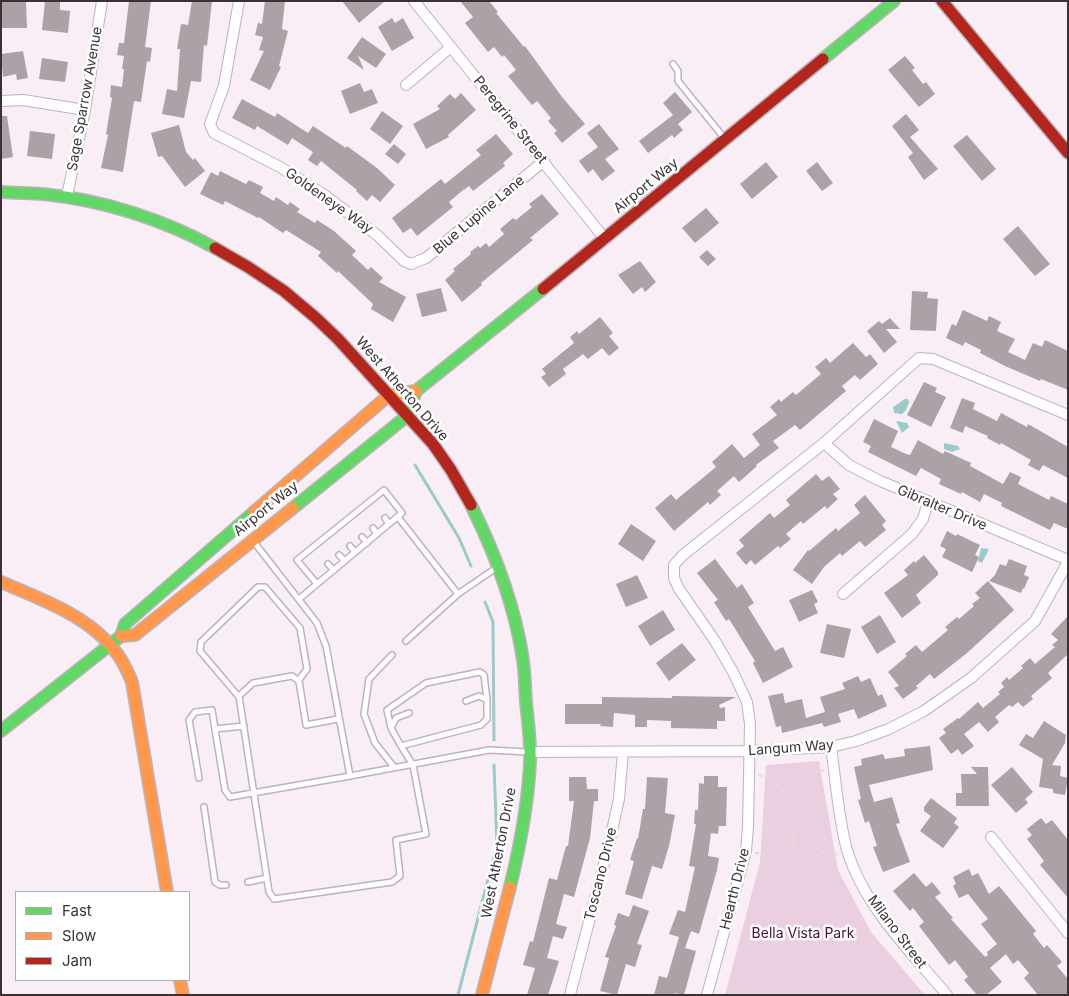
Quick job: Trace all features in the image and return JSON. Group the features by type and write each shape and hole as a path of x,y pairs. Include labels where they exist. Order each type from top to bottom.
{"main road":[{"name":"Airport Way","path":"416,391 605,239 894,1"},
{"path":"942,1 1068,153"},
{"name":"West Atherton Drive","path":"1,192 67,196 113,207 171,227 228,254 315,316 427,437 453,473 478,517 498,566 512,608 523,661 530,752 524,818 510,890 482,995"},
{"path":"389,395 416,391 407,416"},
{"name":"Airport Way","path":"1,731 121,636 125,624 389,395"},
{"name":"Airport Way","path":"121,636 135,635 407,416"},
{"path":"1,582 67,610 86,622 121,658 132,682 167,891"},
{"path":"180,981 183,995"}],"street":[{"name":"Sage Sparrow Avenue","path":"67,196 85,110 102,1"},
{"name":"Goldeneye Way","path":"239,1 224,86 210,124 214,133 280,167 326,196 411,264"},
{"name":"Peregrine Street","path":"414,1 605,239"},
{"path":"406,85 451,47"},
{"path":"1,101 23,100 85,110"},
{"name":"Blue Lupine Lane","path":"411,264 426,258 544,161"},
{"path":"824,443 919,358 933,358 1068,415"},
{"name":"Gibralter Drive","path":"824,443 849,465 878,480 1068,561"},
{"name":"Hearth Drive","path":"707,995 746,852 750,724 747,702 733,672 715,641 680,589 674,578 674,565 824,443"},
{"path":"843,594 912,534 923,519 928,502"},
{"name":"Langum Way","path":"530,752 749,751 831,747 856,742 889,729 924,711 971,678 1035,621 1068,561"},
{"name":"Milano Street","path":"831,747 842,824 848,851 869,895 883,916 901,941 947,995"},
{"name":"Toscano Drive","path":"570,995 617,809 623,752"},
{"path":"991,837 1068,933"}],"lane":[{"path":"673,64 678,71 678,81 726,140"},
{"path":"299,599 378,534 402,513 384,490 316,549 297,560 317,584"},
{"path":"371,500 375,505"},
{"path":"359,510 363,515"},
{"path":"398,517 458,594"},
{"path":"385,518 389,524"},
{"path":"373,528 378,534"},
{"path":"362,537 367,543"},
{"path":"252,539 317,623 326,646 350,776"},
{"path":"350,546 355,552"},
{"path":"339,555 345,561"},
{"path":"328,564 334,570"},
{"path":"406,641 458,594 498,566"},
{"path":"298,681 307,668 300,628 265,587 258,587 201,642 200,651 239,698 269,892 274,899 392,882 400,876 396,840 426,834 413,764 402,746 392,728 387,710 426,683 480,672 484,675 487,719 481,725 402,746"},
{"path":"392,655 369,679 364,714 375,743 394,767"},
{"path":"239,698 253,684 292,676 298,681 306,725 338,719"},
{"path":"466,701 479,696 487,700"},
{"path":"199,778 189,720 195,712 212,710 225,790 230,797 489,750 530,752"},
{"path":"392,728 396,718 409,714"},
{"path":"215,730 244,726"},
{"path":"204,807 215,882 220,885 226,885"},
{"path":"248,882 267,878"}],"path":[{"path":"781,789 792,788 810,775 834,768"},
{"path":"749,771 774,782 781,789"},
{"path":"781,789 778,800 785,812 784,825"},
{"path":"784,825 777,825 770,829 768,837 772,846 777,849 789,847 793,840 798,831 807,827 817,829 824,836 822,851 814,858 803,857 795,850 793,840 791,829 784,825"},
{"path":"746,852 764,853 772,846"},
{"path":"822,851 832,856 848,851"}],"green space":[{"name":"Bella Vista Park","path":"819,761 838,870 871,932 925,995 725,995 760,862 766,765"}],"water":[{"path":"908,399 909,402 906,410 902,414 894,413 893,407"},
{"path":"896,421 907,423 909,427 902,433"},
{"path":"944,443 958,446 960,449 952,452 944,449"},
{"path":"981,548 989,549 982,563 978,561"}],"building":[{"path":"1,1 26,1 27,28 1,28"},
{"path":"45,1 60,1 60,10 70,11 68,33 42,30"},
{"path":"129,1 151,1 145,47 152,48 150,62 147,61 141,102 134,101 123,172 101,168 108,135 106,134 112,98 110,97 111,85 122,87 124,56 117,55 119,43 124,43"},
{"path":"192,1 212,1 207,46 204,45 201,82 191,81 184,118 162,114 167,89 177,91 180,49 177,49 181,24 188,25"},
{"path":"265,1 285,1 282,29 288,31 279,66 281,67 270,90 250,80 264,51 259,50 263,37 255,35 258,23 262,24"},
{"path":"342,1 385,1 359,23"},
{"path":"460,1 489,1 498,12 496,13 525,46 562,97 585,124 562,143 554,133 557,131 548,121 551,118 537,101 532,105 508,76 516,70 504,55 502,57 494,47 488,52 465,23 473,17"},
{"path":"392,18 395,23 403,18 414,38 392,51 378,27"},
{"path":"362,37 386,54 376,68 358,56 364,70 347,58"},
{"path":"23,51 28,78 17,80 16,74 3,77 1,54"},
{"path":"905,56 915,68 912,70 923,84 926,82 935,94 919,107 888,70"},
{"path":"42,58 68,62 65,82 39,79"},
{"path":"360,83 364,92 372,89 378,103 350,114 341,91"},
{"path":"675,92 692,112 678,124 683,130 674,138 672,135 648,153 639,141 673,115 663,103"},
{"path":"461,93 476,110 448,135 449,137 426,149 413,124 440,109 437,106 450,94 455,99"},
{"path":"242,99 275,117 277,113 308,133 313,126 346,148 347,146 377,168 395,185 380,202 372,195 367,201 357,190 321,161 317,166 308,160 313,152 292,138 288,145 257,126 255,130 232,118"},
{"path":"382,111 403,126 390,144 370,129"},
{"path":"906,114 919,130 910,137 938,169 924,180 908,157 913,153 892,126"},
{"path":"1,116 7,116 13,157 1,159"},
{"path":"599,124 619,149 605,159 615,171 602,181 593,169 588,173 579,161 598,147 587,133"},
{"path":"179,125 186,152 193,160 195,158 205,171 185,187 162,156 158,157 151,133"},
{"path":"30,131 55,134 52,159 27,156"},
{"path":"496,134 513,154 503,163 505,166 473,191 469,186 462,191 449,202 453,207 417,236 411,228 403,233 392,218 441,179 445,184 481,155 476,150"},
{"path":"967,135 996,169 982,181 953,146"},
{"path":"394,144 406,154 398,164 385,154"},
{"path":"766,162 778,177 752,199 740,184"},
{"path":"817,162 833,183 822,191 806,171"},
{"path":"220,171 246,184 249,180 263,187 260,193 274,201 276,197 288,205 290,202 300,209 297,212 315,223 317,220 334,231 356,251 352,255 368,270 371,267 383,278 379,282 406,297 393,322 371,309 373,304 338,271 337,273 318,256 321,252 286,230 283,233 259,217 225,201 223,205 200,194 211,172 218,176"},
{"path":"542,194 559,214 530,238 533,240 481,283 482,285 462,302 445,280 455,271 453,269 478,246 480,248 486,243 489,247 504,234 500,229 513,218 516,220 532,207 529,204"},
{"path":"706,208 719,223 695,243 682,228"},
{"path":"1018,226 1050,264 1035,276 1003,239"},
{"path":"707,250 716,259 708,266 699,257"},
{"path":"640,261 656,282 645,292 642,287 633,294 618,275"},
{"path":"441,288 447,311 422,317 416,294"},
{"path":"912,291 928,292 927,298 938,299 936,331 910,330"},
{"path":"963,310 987,321 989,316 1001,322 997,331 1015,339 1008,352 1025,360 1033,343 1042,347 1045,340 1068,351 1068,390 1041,379 1040,381 1005,366 980,353 981,350 965,342 963,346 946,338 952,324 956,326"},
{"path":"600,317 613,333 609,336 619,348 609,356 602,348 588,359 583,354 563,369 566,374 549,387 541,377 546,374 542,369 574,343 570,337 577,331 579,334"},
{"path":"890,318 900,329 886,329 897,342 884,353 867,331 879,321 882,324"},
{"path":"853,343 866,357 870,354 878,364 860,380 855,375 842,386 846,391 800,430 795,425 773,441 779,448 756,465 739,482 734,476 717,491 721,495 710,505 708,502 674,531 655,508 671,494 676,500 716,467 712,462 732,444 744,458 760,445 752,434 777,415 770,407 779,399 781,402 793,392 796,395 821,374 815,367 826,358 830,363"},
{"path":"924,382 937,388 935,392 946,397 931,427 907,415"},
{"path":"962,398 975,403 973,409 997,421 1001,413 1027,427 1028,424 1068,447 1068,478 1043,465 1039,471 1028,465 1031,460 1001,443 1000,445 987,438 988,436 965,426 963,433 950,428"},
{"path":"874,419 898,431 891,447 906,454 910,455 918,440 943,454 945,451 971,463 970,466 1003,484 1010,472 1021,477 1018,484 1049,500 1051,496 1068,504 1068,529 1054,523 1050,530 1001,506 1002,503 984,494 980,502 962,492 961,494 939,484 941,479 921,468 916,476 868,452 871,446 863,442"},
{"path":"816,474 822,481 829,476 840,489 833,494 838,499 827,509 825,506 803,524 801,521 786,534 791,539 780,548 778,546 755,565 751,560 746,565 736,553 744,546 739,540 770,513 774,518 790,505 786,500"},
{"path":"865,495 886,521 882,525 886,530 865,547 860,541 842,556 840,553 824,567 812,584 793,570 808,550 836,528 838,531 860,513 854,505"},
{"path":"631,524 656,541 643,561 618,544"},
{"path":"947,531 980,545 975,555 979,557 972,572 942,557 946,549 940,546"},
{"path":"924,555 938,572 938,575 916,595 921,603 902,618 884,593 908,575 904,570"},
{"path":"715,559 737,588 742,584 754,603 748,607 775,651 783,647 793,667 763,683 753,663 755,661 729,619 726,621 714,602 718,600 697,573"},
{"path":"1009,559 1027,566 1024,575 1029,577 1021,593 989,581 995,575 1000,564 1006,566"},
{"path":"637,575 648,598 626,607 616,584"},
{"path":"988,581 1014,610 967,653 934,679 930,674 916,686 918,688 903,699 894,688 899,686 888,672 907,656 905,654 916,645 922,652 948,630 945,627 957,617 959,619 974,606 972,604 980,598 975,593"},
{"path":"812,590 818,602 814,604 818,613 799,622 789,600"},
{"path":"663,610 675,630 650,646 638,626"},
{"path":"880,615 896,642 877,654 861,627"},
{"path":"1068,616 1068,654 1048,673 1052,678 1031,696 1033,699 1023,707 1018,702 1012,707 1009,705 995,717 999,722 988,732 979,722 964,734 974,746 962,755 958,749 951,754 939,738 946,733 943,729 959,719 978,702 983,708 1000,694 998,692 1004,687 1001,683 1007,677 1009,680 1023,668 1021,666 1030,658 1035,664 1055,647 1052,645 1058,640 1051,634"},
{"path":"827,624 851,629 844,658 820,653"},
{"path":"682,643 696,660 669,681 656,663"},
{"path":"858,676 861,682 870,678 878,696 882,694 887,706 858,719 854,709 838,714 841,722 824,727 822,723 782,733 781,726 776,727 768,696 783,693 785,703 802,699 806,718 825,712 820,697 845,689 842,683"},
{"path":"672,696 736,697 719,705 720,708 725,707 725,721 717,721 717,729 671,728 671,721 647,720 647,727 635,727 635,715 614,713 613,727 600,726 601,724 565,724 565,704 602,704 602,697 672,698"},
{"path":"1044,721 1066,735 1065,743 1052,765 1061,766 1060,776 1068,778 1065,795 1053,793 1053,789 1039,787 1043,759 1019,745 1026,734 1033,738"},
{"path":"930,746 933,770 869,785 874,802 892,797 900,823 896,824 910,862 883,872 873,847 877,846 869,821 865,823 858,800 861,799 854,767 862,765 861,759 883,754 885,759 905,756 904,749"},
{"path":"971,767 988,767 989,806 956,806 956,793 962,793 961,774 977,774"},
{"path":"1012,767 1033,792 1025,799 1028,803 1016,813 991,785"},
{"path":"704,776 718,776 718,787 727,787 726,826 719,826 718,834 711,833 708,856 719,858 717,870 699,934 691,931 685,948 696,951 684,995 675,993 675,995 654,995 659,976 667,978 679,937 669,934 678,910 685,912 695,867 689,866 696,824 694,824 695,810 698,810 699,783 704,784"},
{"path":"569,777 586,777 587,789 598,789 598,801 594,801 590,838 574,897 564,894 556,924 567,927 563,939 553,936 547,958 559,961 548,995 527,995 535,968 523,965 530,941 533,942 549,878 557,880 566,846 568,846 574,801 569,801"},
{"path":"647,777 668,778 665,813 675,815 662,869 652,866 642,899 625,894 634,861 630,860 638,839 643,809 645,809"},
{"path":"931,798 957,818 954,823 959,827 943,848 920,831 931,816 924,811 924,807"},
{"path":"1041,818 1046,824 1052,820 1068,840 1068,898 1040,865 1044,861 1027,839 1032,835 1027,829"},
{"path":"969,869 972,876 978,873 989,894 999,886 1036,931 1033,934 1044,948 1047,945 1062,962 1057,966 1068,979 1068,995 1038,995 1024,978 1029,973 1018,960 1013,964 1006,954 990,968 1002,982 986,995 977,995 964,980 968,977 955,960 949,965 919,926 924,922 913,908 910,911 893,891 914,873 926,887 932,882 941,893 935,897 953,918 951,919 985,957 988,955 987,952 997,944 981,924 988,919 968,894 959,898 953,886 956,884 953,877"},
{"path":"633,905 649,911 637,944 642,945 635,967 626,964 617,995 600,991 609,958 605,957 616,926 614,925 618,913 629,917"}],"waterway":[{"path":"415,465 459,538 471,566"},
{"path":"485,602 493,622 494,740"},
{"path":"458,995 497,845 494,765"}],"traffic: fast":[{"path":"823,59 894,1"},
{"path":"1,192 43,194 110,206 174,228 215,248"},
{"path":"293,508 407,416 416,391 543,289"},
{"path":"471,505 503,580 515,620 524,665 530,763 523,825 510,887"},
{"path":"1,731 121,636 125,624 254,512"}],"traffic: slow":[{"path":"254,512 389,395 416,391"},
{"path":"121,636 135,635 293,508"},
{"path":"1,582 52,604 84,622 111,646 123,664 132,682 167,891"},
{"path":"482,995 510,887"},
{"path":"180,981 183,995"}],"traffic: jam":[{"path":"942,1 1068,153"},
{"path":"543,289 823,59"},
{"path":"215,248 284,291 338,339 433,444 451,470 471,505"}]}
